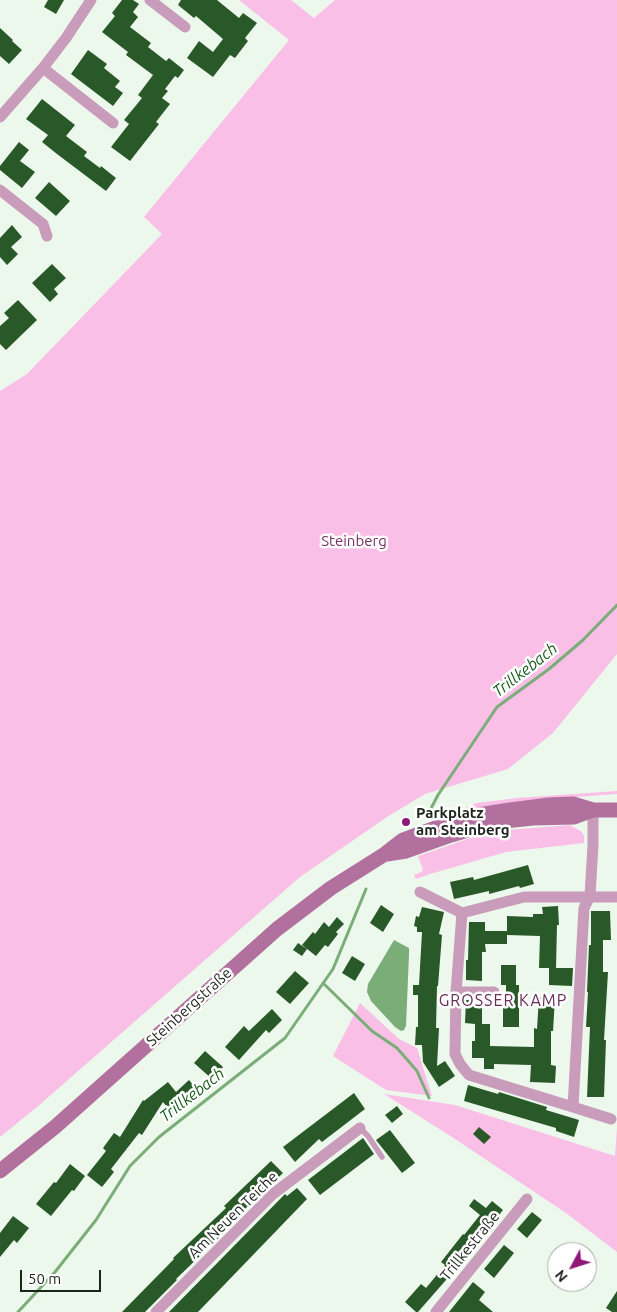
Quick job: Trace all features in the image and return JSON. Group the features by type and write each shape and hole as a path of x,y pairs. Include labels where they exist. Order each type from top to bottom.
{"main road":[{"path":"594,810 617,810"},
{"name":"Steinbergstraße","path":"0,1171 54,1127 277,929 331,888 385,854 406,851 451,834 495,822 533,818 574,817 594,810"}],"street":[{"path":"0,117 43,68 91,0"},
{"path":"150,0 185,26"},
{"path":"43,68 113,123"},
{"path":"0,190 42,224 47,236"},
{"path":"573,1107 584,908 590,896 594,810"},
{"path":"420,892 462,914 524,897 617,896"},
{"path":"462,914 456,992 455,1054 460,1064 469,1075 611,1119"},
{"path":"456,992 494,992"},
{"name":"Am Neuen Teiche","path":"156,1312 273,1194 360,1128"},
{"name":"Trillkestraße","path":"436,1312 527,1199"}],"lane":[{"path":"360,1128 368,1136 382,1157"}],"green space":[{"name":"Steinberg","path":"239,0 291,0 314,18 335,0 617,0 617,654 553,733 508,769 425,794 387,817 300,877 37,1107 0,1137 0,391 27,374 162,234 144,217 289,40"},
{"path":"617,791 617,794 532,800 426,824 477,803 517,798"},
{"path":"570,825 582,832 584,843 506,852 416,879 414,875 423,870 418,856 476,836 507,830"},
{"path":"360,1003 399,1039 417,1048 432,1096 386,1090 333,1056"},
{"path":"384,1094 455,1105 615,1156 617,1128 617,1252 566,1213"}],"shaded area":[{"path":"394,940 409,948 406,1026 401,1031 371,1001 367,992 368,984"}],"building":[{"path":"48,0 64,0 56,14 44,7"},
{"path":"122,0 133,0 139,4 133,12 138,17 130,27 151,43 148,47 166,61 169,58 184,70 178,78 175,76 165,89 168,91 162,98 170,104 156,122 159,124 130,161 111,147 129,124 124,120 142,98 138,95 153,75 126,55 128,52 102,32 115,16 112,13"},
{"path":"181,0 217,0 239,18 243,13 257,23 245,38 248,41 235,58 230,55 213,77 187,58 199,41 213,52 223,39 196,16 194,18 178,5"},
{"path":"0,28 22,50 9,64 0,56"},
{"path":"88,50 107,64 104,68 120,81 115,87 123,93 113,106 71,74"},
{"path":"42,99 75,125 66,136 87,152 84,156 116,178 106,191 42,142 48,135 26,119"},
{"path":"19,142 29,150 20,161 35,172 22,188 0,170 0,166"},
{"path":"49,182 70,201 56,216 35,198"},
{"path":"12,225 22,237 11,247 18,254 7,265 0,257 0,238"},
{"path":"52,264 66,278 54,289 58,294 50,302 32,283"},
{"path":"18,300 37,320 6,350 0,344 0,326 9,318 4,313"},
{"path":"528,865 534,884 489,894 489,891 454,899 450,882 473,877 474,880"},
{"path":"381,905 394,914 383,932 370,923"},
{"path":"558,906 559,925 557,925 556,968 573,968 572,986 549,985 549,968 539,968 540,936 507,935 507,944 485,944 486,952 482,952 482,981 466,980 469,922 485,922 485,931 507,931 507,916 533,917 533,914 543,914 542,907"},
{"path":"422,907 444,912 439,934 442,935 437,986 436,1028 439,1028 437,1066 445,1061 455,1076 439,1087 423,1062 422,1045 415,1045 416,1027 418,1027 418,995 413,995 413,985 419,985 422,932 417,932 417,927 414,926 416,916 419,917"},
{"path":"591,911 610,911 611,940 603,940 603,972 608,972 604,1040 606,1040 604,1097 587,1097 590,1027 586,1027"},
{"path":"337,917 344,924 336,932 338,934 328,947 325,945 316,956 302,945 313,932 315,934 324,922 329,927"},
{"path":"298,943 307,949 302,956 293,950"},
{"path":"352,956 365,964 355,981 342,973"},
{"path":"501,965 516,965 516,985 519,985 519,1027 503,1027 503,1008 506,1008 506,985 501,985"},
{"path":"295,971 309,983 290,1004 276,992"},
{"path":"539,997 555,998 553,1031 551,1031 551,1065 556,1066 555,1083 530,1082 531,1065 494,1064 494,1069 484,1069 484,1058 472,1058 475,1024 465,1023 466,1000 482,1000 482,1024 490,1024 490,1046 534,1047 534,1028 537,1029"},
{"path":"272,1009 282,1020 269,1033 266,1030 239,1060 225,1047 244,1026 249,1031"},
{"path":"205,1051 223,1067 212,1079 194,1063"},
{"path":"189,1080 199,1092 173,1114 163,1102 142,1135 139,1133 111,1169 114,1172 102,1187 87,1175 106,1151 103,1148 114,1133 120,1137 143,1100 168,1082 176,1092"},
{"path":"468,1085 498,1094 499,1092 547,1107 546,1110 579,1120 574,1137 556,1131 556,1128 464,1101"},
{"path":"354,1093 365,1109 322,1142 319,1139 295,1162 283,1147"},
{"path":"397,1106 403,1114 392,1123 385,1115"},
{"path":"479,1127 491,1137 484,1144 473,1134"},
{"path":"390,1130 415,1163 402,1173 376,1140"},
{"path":"363,1138 374,1154 320,1195 308,1180"},
{"path":"271,1161 283,1173 230,1223 232,1225 145,1312 122,1312 173,1258 226,1208 224,1206"},
{"path":"70,1164 85,1176 51,1216 36,1204 54,1182 56,1183"},
{"path":"297,1188 307,1199 198,1312 169,1312 285,1194 287,1196"},
{"path":"474,1199 486,1208 492,1201 503,1210 453,1272 416,1312 405,1302 421,1284 426,1288 445,1265 441,1262 480,1215 469,1206"},
{"path":"532,1212 542,1220 527,1238 517,1229"},
{"path":"13,1216 29,1228 17,1243 14,1240 0,1257 0,1233"},
{"path":"504,1245 514,1253 494,1278 484,1269"},
{"path":"473,1282 485,1292 479,1300 493,1312 449,1312"},
{"path":"617,1291 617,1312 612,1312 606,1308"}],"waterway":[{"name":"Trillkebach","path":"428,814 438,795 497,707 549,669 583,640 617,605"},
{"name":"Trillkebach","path":"18,1312 55,1272 96,1220 130,1166 159,1137 285,1038 333,969 366,889"},
{"path":"323,983 372,1031 397,1048 417,1071 429,1098"}],"place":[{"name":"Parkplatz am Steinberg","path":"406,822"}],"district":[{"name":"GROSSER KAMP","path":"503,1001"}]}
